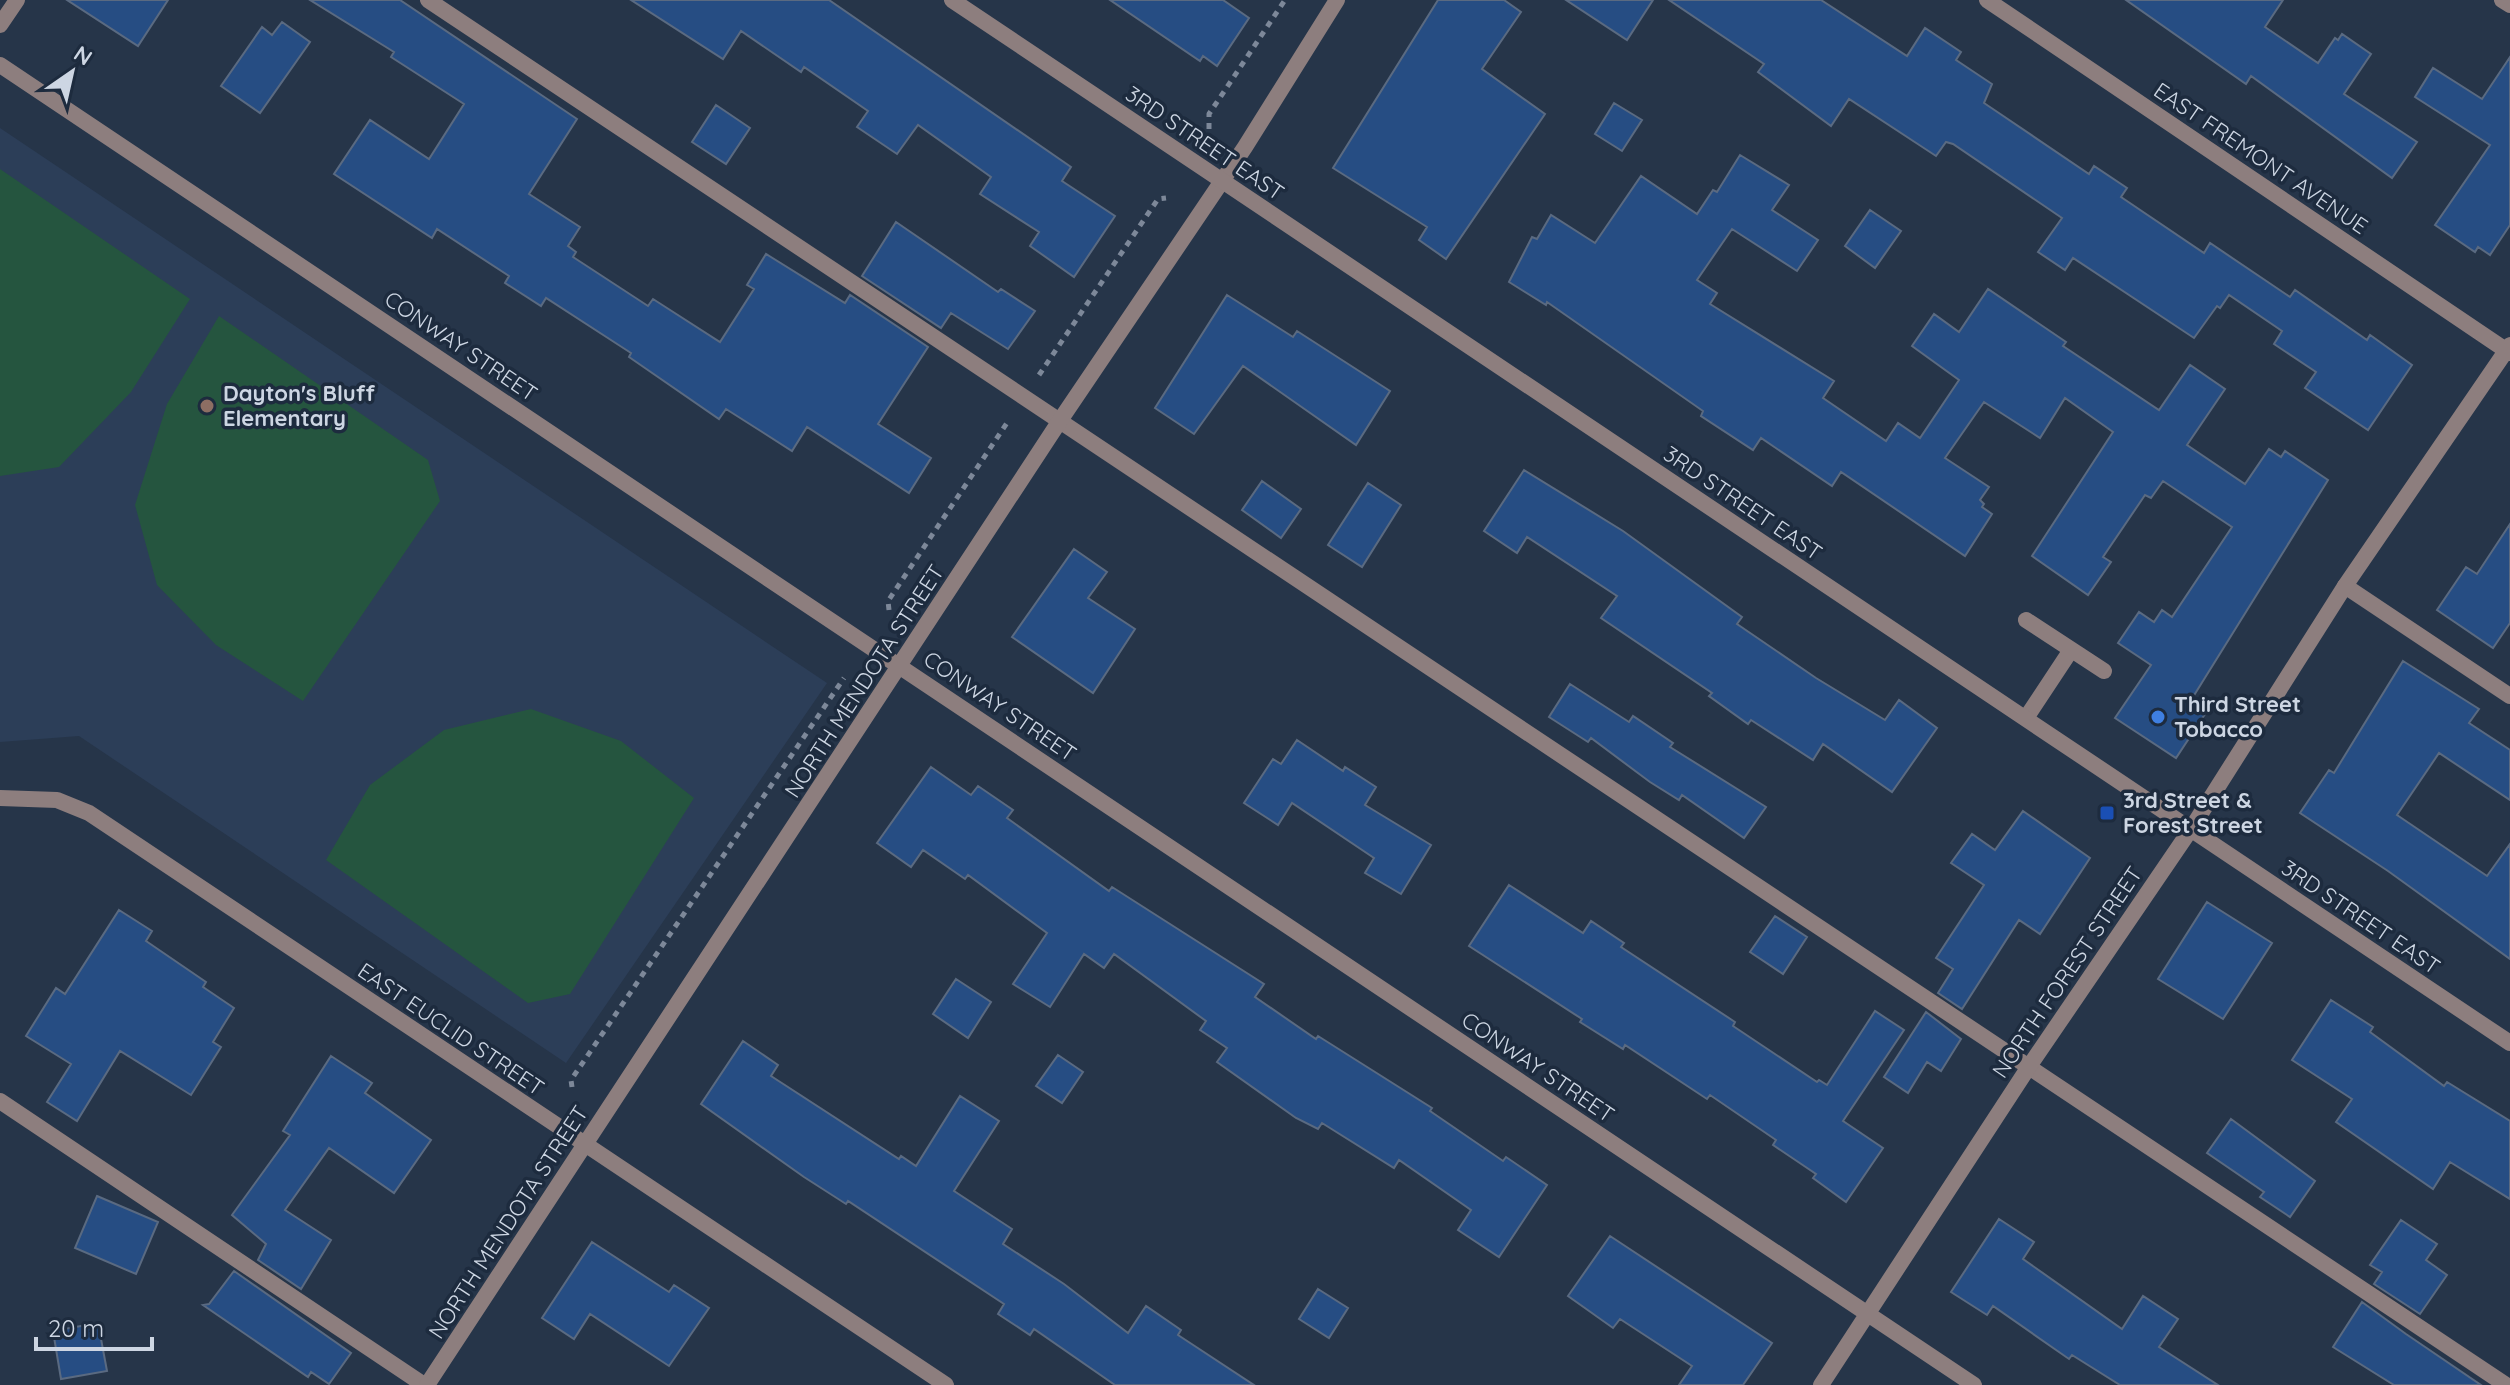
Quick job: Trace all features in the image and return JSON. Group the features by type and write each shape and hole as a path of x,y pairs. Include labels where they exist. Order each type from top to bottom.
{"street":[{"path":"0,25 17,0"},
{"path":"428,0 1061,419 2506,1385"},
{"name":"3RD STREET EAST","path":"952,0 2510,1043"},
{"name":"NORTH MENDOTA STREET","path":"425,1385 902,666 1061,419 1223,181 1337,0"},
{"name":"EAST FREMONT AVENUE","path":"1987,0 2509,349"},
{"path":"2502,0 2510,5"},
{"name":"CONWAY STREET","path":"0,65 1974,1385"},
{"name":"NORTH FOREST STREET","path":"1821,1385 2028,1068 2191,829 2345,586 2509,349"},
{"path":"2345,586 2510,696"},
{"path":"2026,620 2104,671"},
{"path":"2026,718 2071,650"},
{"name":"EAST EUCLID STREET","path":"0,798 57,800 89,813 946,1385"},
{"path":"0,1101 425,1385"}],"path":[{"path":"1209,129 1209,114 1285,0"},
{"path":"572,1087 571,1080 844,678"}],"shaded area":[{"name":"Dayton's Bluff Elementary","path":"0,128 827,683 566,1063 79,736 0,742"}],"green space":[{"path":"0,169 190,299 131,392 59,467 0,476"},
{"path":"219,316 428,460 440,501 303,701 216,645 157,585 135,505 167,404"},
{"path":"531,709 621,741 694,798 570,994 528,1003 326,860 370,785 444,730"}],"building":[{"path":"67,0 168,0 138,46"},
{"path":"310,0 400,0 577,119 529,194 580,227 568,246 576,252 573,257 648,306 653,299 720,342 754,289 747,285 766,254 845,303 850,295 928,347 878,424 931,458 909,493 807,427 792,451 726,409 719,419 629,357 631,353 546,298 541,306 505,283 509,276 437,229 432,238 334,174 370,120 429,159 464,104 391,57 394,52"},
{"path":"631,0 829,0 1071,167 1062,181 1115,216 1074,277 1030,246 1039,232 980,194 991,177 918,125 897,154 857,127 868,111 804,67 801,72 741,31 723,59"},
{"path":"1110,0 1223,0 1249,18 1217,66 1203,56 1200,61"},
{"path":"1438,0 1504,0 1521,12 1482,69 1545,114 1446,259 1419,240 1427,227 1333,168"},
{"path":"1566,0 1653,0 1627,40"},
{"path":"1669,0 1821,0 1907,56 1925,28 1961,52 1956,60 1992,84 1984,103 2089,174 2094,166 2127,188 2121,197 2204,253 2210,243 2290,297 2295,290 2367,340 2370,335 2412,365 2368,430 2305,388 2316,372 2274,344 2282,331 2229,295 2194,338 2073,258 2065,270 2038,252 2062,218 1953,144 1946,142 1936,156 1849,99 1831,126 1758,72 1764,64"},
{"path":"2126,0 2283,0 2265,27 2318,63 2335,38 2338,40 2342,34 2371,54 2344,94 2417,142 2392,178 2251,76 2246,84"},
{"path":"282,22 310,42 260,113 221,86 262,27 272,35"},
{"path":"2510,57 2510,225 2490,255 2478,247 2475,252 2435,225 2490,145 2415,97 2433,68 2482,99"},
{"path":"1614,103 1642,120 1622,151 1595,134"},
{"path":"716,105 750,128 726,164 692,142"},
{"path":"1740,155 1789,185 1772,210 1818,240 1797,271 1732,229 1697,280 1717,293 1710,304 1834,381 1823,398 1886,441 1898,423 1920,438 1959,380 1912,346 1934,314 1959,332 1988,289 2066,342 2063,346 2159,410 2190,365 2225,389 2187,445 2245,484 2269,449 2281,457 2285,451 2328,480 2193,697 2209,708 2176,758 2115,718 2151,665 2118,643 2139,612 2154,622 2162,610 2172,617 2232,527 2163,481 2151,498 2145,495 2103,557 2111,562 2088,595 2032,556 2113,432 2065,398 2040,438 1984,402 1945,458 1989,487 1980,500 1984,504 1982,507 1992,514 1965,556 1841,472 1832,486 1761,438 1753,450 1701,416 1703,411 1547,302 1546,305 1509,282 1532,237 1537,239 1551,215 1595,243 1641,176 1697,214 1713,190 1717,192"},
{"path":"1870,210 1901,231 1875,268 1845,246"},
{"path":"896,222 998,292 1001,289 1035,311 1008,349 951,313 941,328 862,276"},
{"path":"1227,295 1293,337 1297,331 1390,391 1356,445 1243,366 1194,434 1155,408"},
{"path":"1524,470 1623,531 1742,617 1737,624 1816,678 1885,720 1899,700 1937,728 1892,792 1823,744 1813,760 1751,720 1748,724 1709,696 1712,693 1601,618 1617,596 1527,537 1517,553 1484,531"},
{"path":"1262,481 1301,509 1281,538 1242,510"},
{"path":"1368,483 1401,505 1362,567 1328,545"},
{"path":"2510,524 2510,623 2493,648 2437,610 2466,567 2477,574"},
{"path":"1074,549 1107,572 1088,598 1135,629 1093,693 1012,637"},
{"path":"2403,661 2479,709 2469,723 2510,750 2510,800 2439,753 2397,815 2487,876 2510,844 2510,959 2388,871 2300,813 2329,770 2334,773"},
{"path":"1570,684 1629,722 1633,716 1673,743 1670,747 1766,807 1744,838 1682,795 1679,800 1650,782 1591,738 1588,742 1549,717"},
{"path":"1297,740 1343,771 1345,767 1376,787 1365,805 1431,845 1401,894 1365,873 1374,858 1292,803 1278,825 1244,803 1273,759 1281,764"},
{"path":"931,767 971,795 978,786 1013,810 1007,818 1109,891 1112,887 1264,984 1255,997 1316,1039 1318,1036 1432,1108 1430,1111 1503,1161 1506,1157 1547,1185 1499,1257 1458,1230 1471,1210 1399,1160 1394,1168 1322,1123 1318,1129 1296,1118 1217,1062 1227,1048 1200,1030 1206,1021 1114,954 1104,968 1084,954 1050,1007 1013,984 1047,933 968,875 965,879 923,850 911,867 877,843"},
{"path":"2023,811 2090,858 2040,934 2019,920 1962,1009 1938,993 1953,969 1936,958 1984,885 1951,863 1972,834 1995,850"},
{"path":"1509,885 1583,933 1591,921 1624,943 1621,947 1735,1022 1733,1026 1817,1082 1819,1080 1827,1085 1875,1011 1904,1030 1843,1121 1883,1148 1846,1202 1813,1178 1816,1174 1773,1145 1776,1140 1710,1095 1707,1099 1625,1045 1623,1049 1469,946"},
{"path":"2207,902 2272,943 2223,1019 2158,979"},
{"path":"119,910 152,931 146,941 206,982 203,987 234,1008 213,1042 221,1047 191,1095 120,1051 77,1121 47,1102 71,1064 26,1036 56,988 65,994"},
{"path":"1775,916 1807,937 1783,974 1750,952"},
{"path":"956,979 991,1002 968,1038 933,1014"},
{"path":"2331,1000 2373,1027 2370,1032 2444,1086 2447,1082 2510,1121 2510,1199 2450,1162 2433,1189 2336,1122 2352,1099 2292,1060"},
{"path":"1926,1012 1961,1039 1941,1071 1927,1062 1908,1093 1884,1077"},
{"path":"743,1041 778,1065 771,1076 899,1159 901,1156 916,1166 960,1096 999,1121 954,1191 1012,1229 1003,1244 1064,1284 1128,1333 1146,1306 1181,1330 1178,1335 1254,1385 1115,1385 1034,1329 1030,1335 998,1314 1004,1304 848,1201 846,1204 804,1177 701,1104"},
{"path":"1058,1055 1083,1072 1062,1103 1036,1086"},
{"path":"331,1056 372,1083 365,1093 431,1140 394,1193 329,1148 285,1210 331,1240 301,1289 258,1260 266,1244 232,1215 290,1135 283,1131"},
{"path":"2231,1119 2315,1181 2290,1217 2260,1197 2264,1192 2207,1153"},
{"path":"97,1196 158,1222 136,1274 75,1248"},
{"path":"1999,1219 2034,1242 2023,1259 2122,1329 2143,1296 2178,1319 2159,1347 2218,1385 2120,1385 2072,1355 2069,1359 1993,1306 1987,1315 1951,1292"},
{"path":"2401,1220 2437,1244 2426,1260 2447,1275 2420,1314 2374,1284 2382,1272 2370,1265"},
{"path":"1610,1236 1772,1343 1743,1385 1679,1385 1692,1366 1620,1319 1613,1328 1568,1296"},
{"path":"592,1242 669,1292 674,1285 709,1308 669,1366 590,1314 574,1339 542,1318"},
{"path":"234,1271 351,1353 329,1384 311,1372 308,1377 203,1305 209,1304"},
{"path":"1318,1289 1348,1308 1329,1338 1299,1319"},
{"path":"2362,1302 2481,1385 2394,1385 2333,1347"},
{"path":"98,1323 107,1371 61,1379 53,1331"}],"place":[{"name":"Dayton's Bluff Elementary","path":"207,406"},
{"name":"Third Street Tobacco","path":"2158,717"},
{"name":"3rd Street & Forest Street","path":"2107,813"}]}
